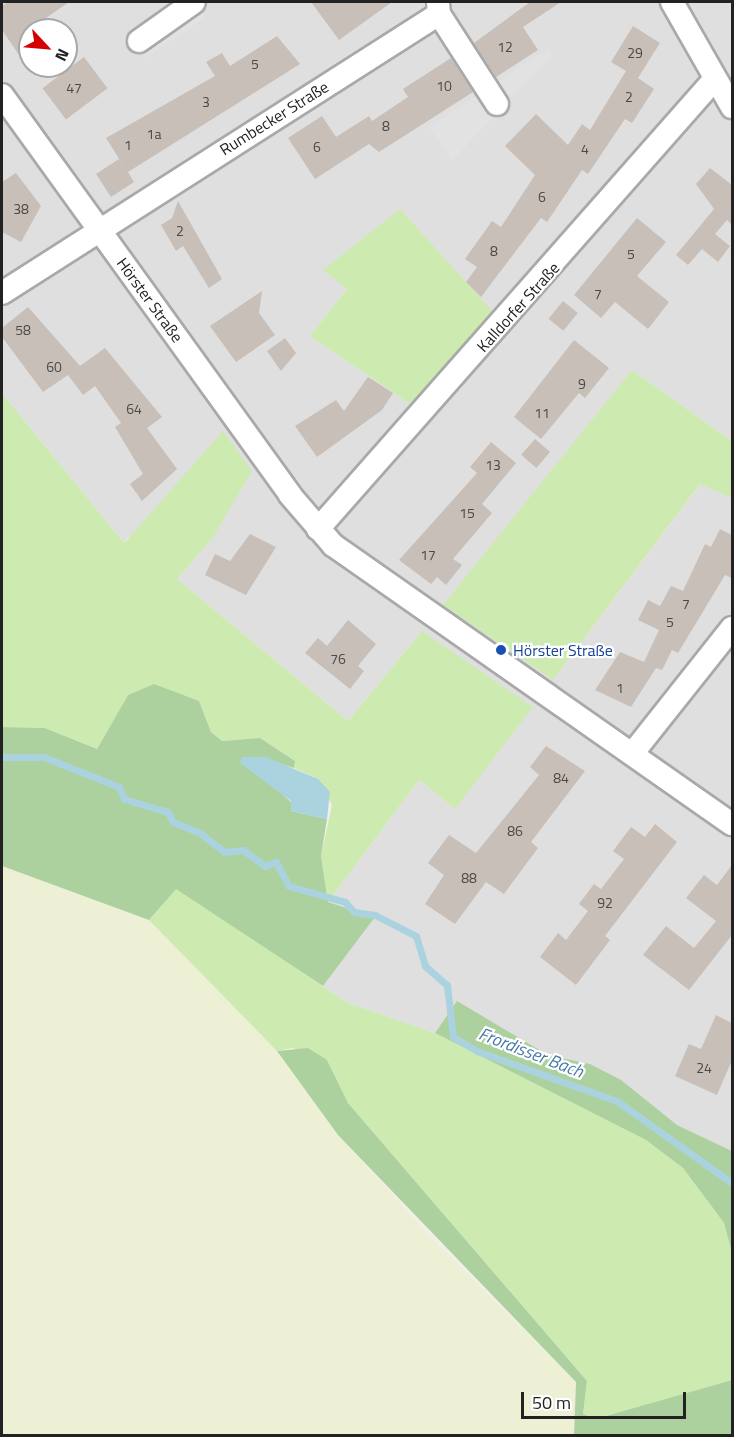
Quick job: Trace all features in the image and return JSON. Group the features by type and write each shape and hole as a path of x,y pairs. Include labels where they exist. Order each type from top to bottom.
{"street":[{"path":"139,41 194,2"},
{"path":"672,2 713,81 732,107"},
{"path":"439,8 497,104"},
{"name":"Rumbecker Straße","path":"2,293 439,8"},
{"name":"Kalldorfer Straße","path":"318,529 713,81"},
{"name":"Hörster Straße","path":"2,95 318,529 349,559 732,825"},
{"path":"632,754 732,628"}],"shaded area":[{"path":"2,2 732,2 732,441 632,370 553,680 701,483 732,498 732,1151 677,1125 590,1064 548,1055 457,1002 435,1033 348,1003 323,986 375,916 328,902 419,780 455,809 422,631 348,721 177,579 212,539 128,537 124,543 2,393","holes":["347,289 410,404 310,336"]},
{"path":"196,4 205,18 145,57 136,43"},
{"path":"549,48 553,54 452,161 429,127"}],"green space":[{"path":"400,209 494,313 410,404 310,336 347,289 323,270"},
{"path":"632,370 732,441 732,498 700,484 553,680 443,605"},
{"path":"2,393 124,543 223,431 252,471 212,539 177,579 348,721 422,631 533,707 455,809 419,780 328,902 321,856 332,805 318,779 294,768 295,761 260,738 222,741 211,732 199,701 128,695 97,749 45,728 2,727"},
{"path":"154,684 199,701 211,732 222,741 260,738 295,761 294,768 281,764 273,786 291,802 291,811 327,819 321,856 328,902 375,917 323,986 176,889 149,920 2,866 2,727 45,728 97,749 128,695"},
{"path":"2,866 149,920 277,1051 338,1135 428,1234 576,1382 574,1435 2,1435"},
{"path":"176,888 348,1003 435,1033 646,1140 683,1168 724,1223 732,1253 732,1380 595,1419 583,1414 587,1381 348,1103 327,1060 292,1048 277,1051 149,920"},
{"path":"457,1001 548,1055 590,1064 621,1080 677,1125 732,1151 732,1253 724,1223 683,1168 646,1140 435,1033"},
{"path":"308,1048 327,1060 348,1103 587,1381 583,1414 595,1419 732,1380 732,1435 574,1435 576,1382 338,1135 277,1051"}],"water":[{"path":"242,757 266,757 318,779 330,792 327,819 291,811 291,801 240,763"}],"building":[{"path":"8,2 69,2 46,18 18,18 18,53 2,30 2,6"},
{"path":"311,2 392,2 339,40"},
{"path":"530,2 561,2 523,27 538,50 496,77 474,43"},
{"path":"633,26 660,43 638,78 654,89 632,123 625,119 588,174 582,170 547,222 541,218 481,297 466,282 477,267 465,259 492,221 501,227 535,175 505,146 536,114 568,145 582,124 590,130 626,71 611,62"},
{"path":"277,36 300,64 128,172 134,182 111,197 96,174 119,159 125,168 106,138 215,76 206,62 222,53 230,66"},
{"path":"84,57 107,88 66,119 42,88 56,78 78,78 78,62"},
{"path":"451,58 473,92 379,152 369,144 315,179 288,138 322,116 336,137 369,116 372,121 408,97 403,89"},
{"path":"710,168 732,185 732,225 727,220 715,234 730,246 718,262 702,249 688,265 676,255 714,209 696,184"},
{"path":"16,173 41,206 21,242 2,232 2,182"},
{"path":"178,201 222,279 209,288 183,246 176,251 161,225 172,218"},
{"path":"637,218 666,242 637,276 669,302 648,329 615,302 601,318 574,295"},
{"path":"262,291 259,313 275,335 236,362 210,326"},
{"path":"563,301 578,313 563,331 549,319"},
{"path":"28,307 80,366 105,348 162,417 147,428 177,469 142,501 130,484 143,474 115,427 121,423 95,386 83,395 68,375 43,392 2,337 2,328"},
{"path":"285,338 296,353 281,371 267,351"},
{"path":"574,340 609,368 585,398 579,393 541,439 514,417"},
{"path":"368,377 393,393 382,410 317,457 295,426 336,400 344,411"},
{"path":"535,439 550,452 536,468 521,455"},
{"path":"491,442 516,463 482,504 492,513 453,559 462,565 446,585 437,577 431,584 399,560 477,473 470,467"},
{"path":"720,529 732,535 732,578 725,575 678,653 672,650 662,670 656,668 631,707 595,690 620,652 644,662 659,630 638,620 648,600 660,606 671,586 683,591 705,544 711,547"},
{"path":"250,534 276,547 246,595 205,575 215,554 230,561"},
{"path":"348,620 376,644 358,666 364,671 350,689 305,653 318,638 327,646"},
{"path":"546,746 585,771 531,842 538,848 504,894 486,882 455,924 425,904 444,875 428,863 449,835 476,853 539,775 530,767"},
{"path":"655,824 677,842 605,936 610,940 576,985 540,957 558,933 566,940 588,911 579,904 594,884 601,889 624,859 613,851 631,827 645,837"},
{"path":"732,865 732,935 689,990 643,955 666,926 694,948 716,921 686,898 704,875 717,885"},
{"path":"716,1015 732,1023 732,1060 717,1095 675,1076 689,1044 701,1049"}],"waterway":[{"name":"Frordisser Bach","path":"2,757 44,757 119,787 124,799 168,812 173,822 200,833 224,852 243,850 265,866 276,862 289,886 345,902 354,912 375,915 416,936 425,966 447,985 453,1037 477,1051 617,1101 732,1183"}],"place":[{"name":"Hörster Straße","path":"501,650"}]}
